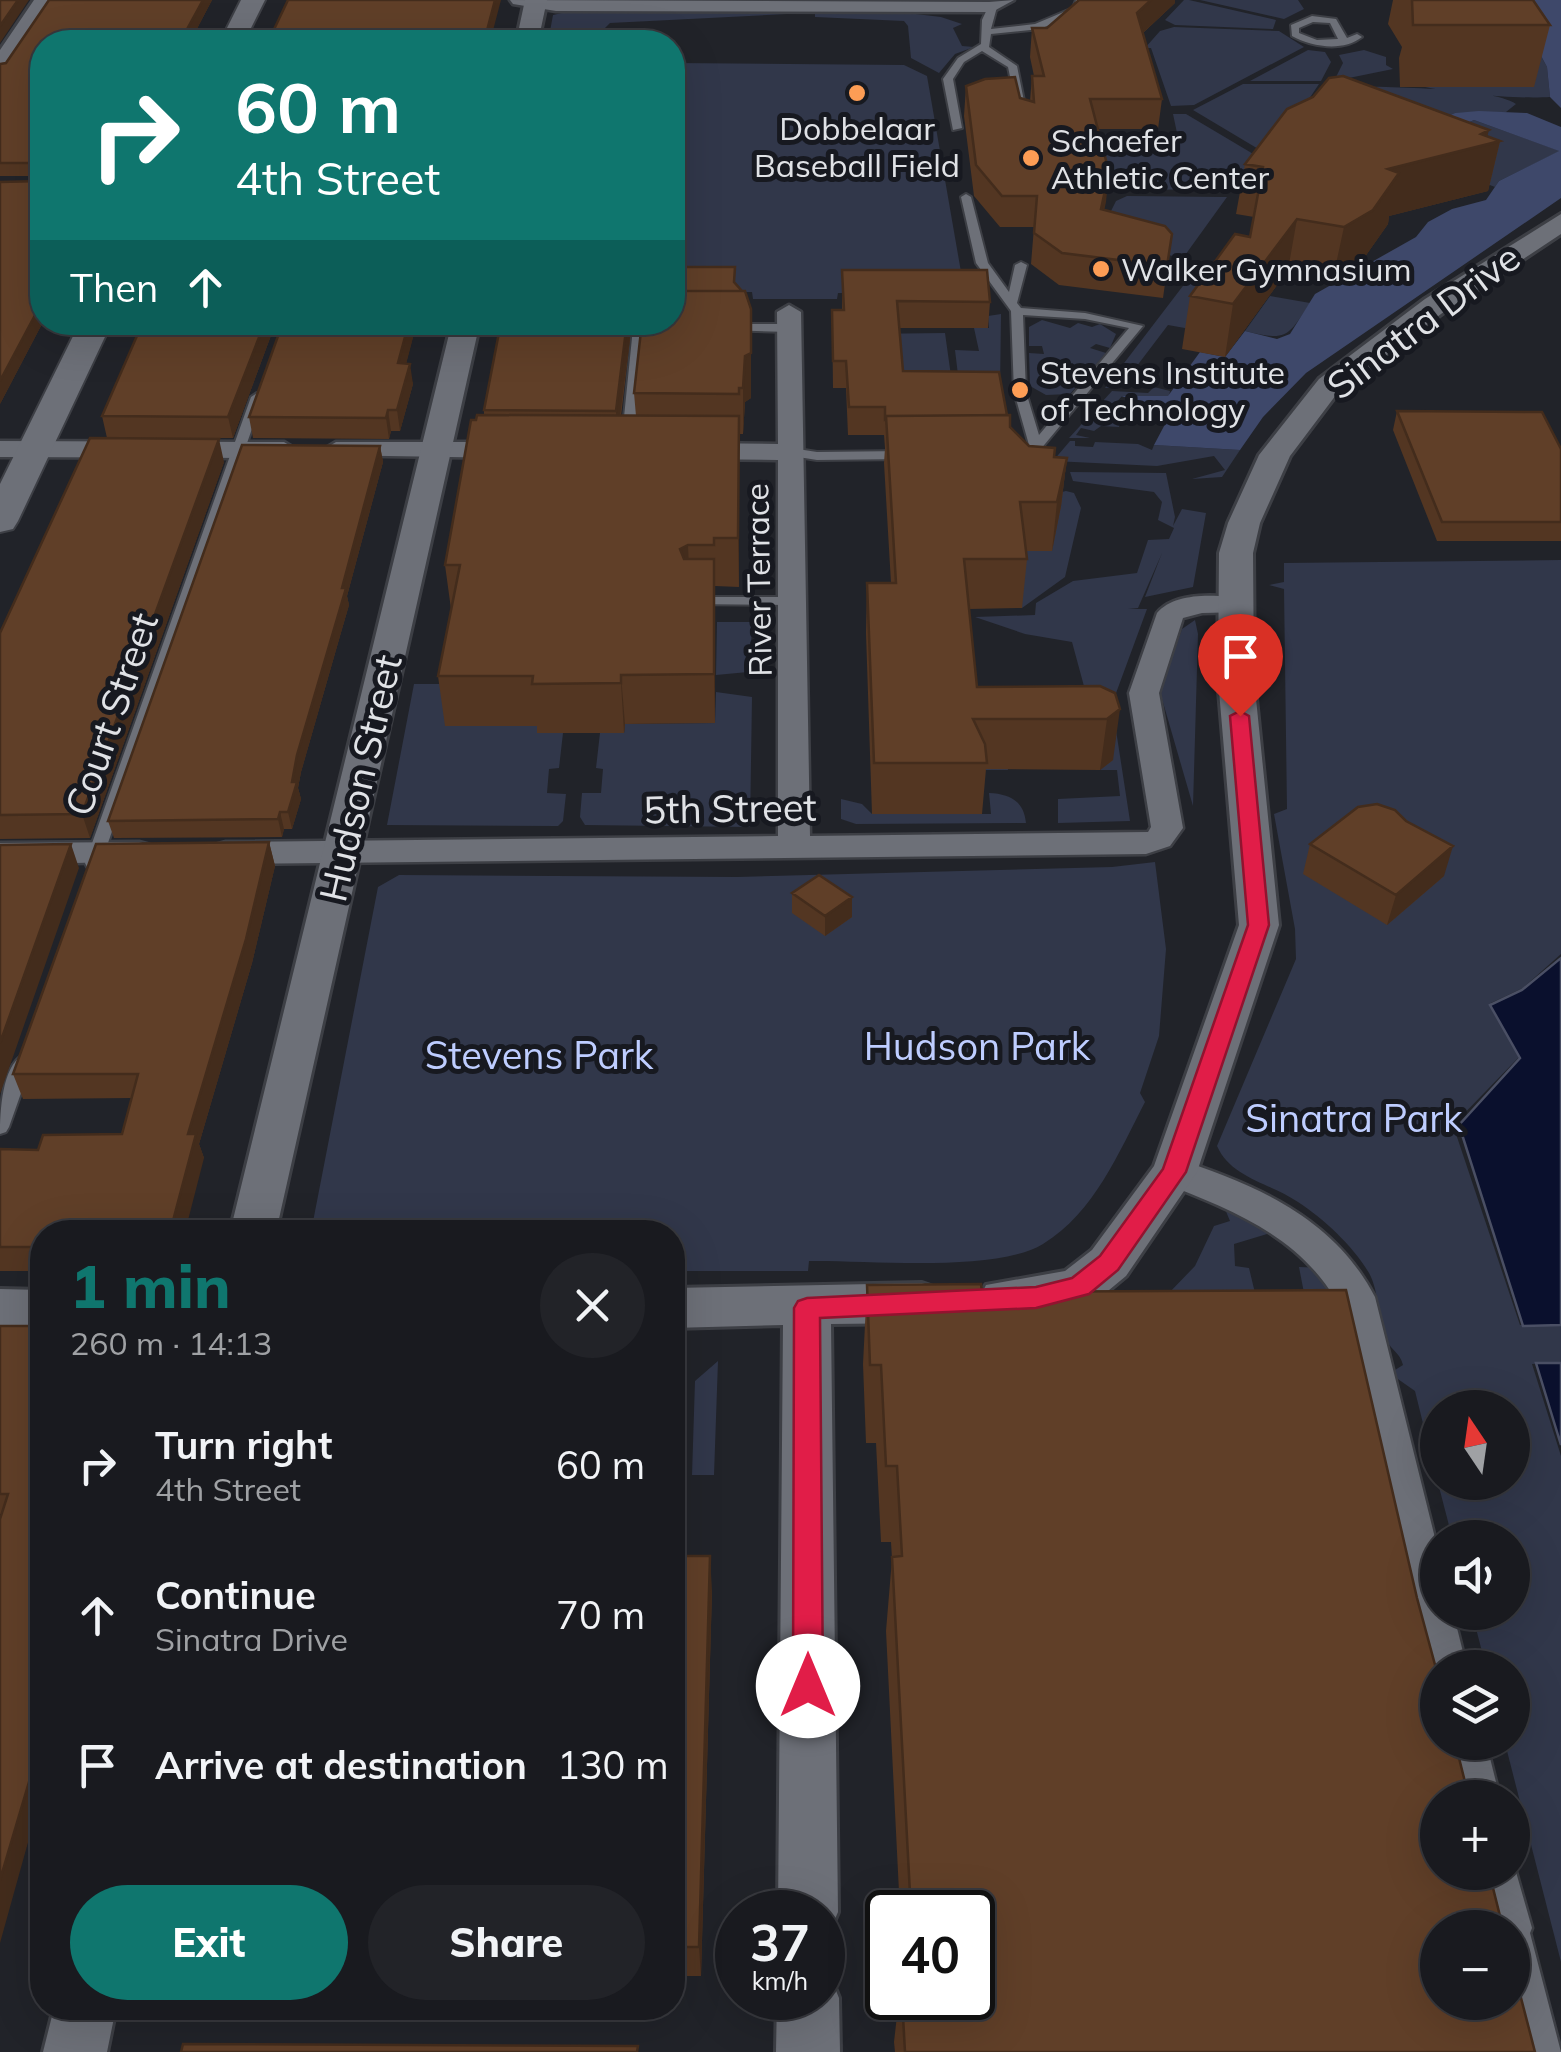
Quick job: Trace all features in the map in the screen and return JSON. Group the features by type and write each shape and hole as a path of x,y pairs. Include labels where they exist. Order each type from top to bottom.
{"main road":[{"path":"238,30 253,0"},
{"path":"0,520 17,449 88,335"}],"street":[{"path":"0,68 45,0"},
{"path":"528,30 530,1 998,4"},
{"name":"Sinatra Drive","path":"685,1308 807,1308 1036,1298 1080,1286 1109,1263 1174,1172 1258,925 1236,679 1236,553 1244,522 1275,454 1329,385 1435,305 1561,222"},
{"name":"River Terrace","path":"789,320 792,847"},
{"name":"Hudson Street","path":"257,1220 463,335"},
{"path":"17,449 546,450"},
{"path":"636,450 791,452"},
{"name":"5th Street","path":"0,854 1122,844 1159,839 1167,828 1144,693 1171,613 1200,604 1236,606"},
{"path":"1174,1172 1298,1228 1318,1243 1345,1276 1355,1297 1440,1650"},
{"path":"807,1308 808,1890"},
{"path":"0,1309 30,1309"},
{"path":"75,2052 82,2020"},
{"path":"808,2020 808,2052"},
{"path":"1529,2020 1537,2052"}],"lane":[{"path":"985,32 1046,24 1072,14 1081,0"},
{"path":"983,48 985,32 998,4"},
{"path":"1318,14 1336,22 1353,32 1344,42 1314,43 1296,34 1296,23 1318,14"},
{"path":"1336,22 1333,25 1344,42"},
{"path":"983,48 1012,66 1026,127"},
{"path":"957,128 948,79 961,60 983,48"},
{"path":"966,198 982,263 1014,306 1138,326 1036,447 1021,454 992,455"},
{"path":"1022,265 1014,306 1020,392 1036,447"},
{"path":"710,328 789,320"},
{"path":"636,450 639,335"},
{"name":"Court Street","path":"84,887 266,373"},
{"path":"791,452 817,456 914,455"},
{"path":"691,601 793,601"},
{"path":"0,1127 26,1053"}],"green space":[{"path":"1184,0 1276,20 1273,29 1175,25 1165,20"},
{"path":"1200,0 1298,0 1304,9 1284,19"},
{"path":"821,11 941,17 962,24 953,28 962,46 974,47 955,54 939,73 911,58 908,26 904,21 815,17"},
{"path":"787,14 610,23 603,30 550,30 553,15"},
{"path":"1174,27 1279,31 1304,47 1194,105 1171,106 1151,48 1145,48 1160,31"},
{"path":"1529,33 1547,67 1550,97 1425,87 1533,86"},
{"path":"1308,50 1325,52 1331,62 1321,81 1250,81"},
{"path":"1364,50 1386,57 1386,65 1393,69 1334,81 1343,63 1339,55"},
{"path":"685,63 904,65 927,76 961,272 894,293 838,293 837,299 753,299 752,292 695,292 685,282 685,271 695,273 685,268"},
{"path":"1243,84 1319,84 1303,108 1260,150 1193,110"},
{"path":"1332,86 1456,91 1516,104 1506,112 1455,113 1393,140"},
{"path":"1173,114 1186,114 1260,158 1233,189 1125,190 1112,185 1097,134 1177,133"},
{"path":"1474,120 1560,151 1499,181 1495,187 1404,152"},
{"path":"1127,196 1227,197 1183,258 1168,255 1110,213 1116,201"},
{"path":"1189,278 1227,286 1196,330 1168,325 1127,379 1137,382 1133,387 1105,388"},
{"path":"1270,296 1310,303 1285,334 1270,336 1245,331"},
{"path":"1001,314 1000,389 958,375 955,350 979,351 974,328 989,328 988,316"},
{"path":"1042,320 1070,328 1078,323 1092,327 1100,324 1116,334 1110,348 1096,344 1090,348 1106,353 1070,394 1046,395 1030,386 1029,353 1044,354 1042,346 1029,346 1029,327"},
{"path":"945,333 951,376 870,390 865,334"},
{"path":"1154,387 1170,391 1169,396 1122,396 1109,411 1142,422 1120,421 1119,427 1101,426 1094,431 1081,428 1076,435 1090,438 1069,438 1112,391 1148,393"},
{"path":"1070,441 1075,441 1075,446 1093,447 1095,442 1138,444 1152,450 1154,445 1240,450 1222,477 1192,479 1225,470 1214,456 1157,466 1053,461"},
{"path":"1070,472 1166,473 1175,517 1173,526 1182,509 1206,513 1193,587 1145,597 1162,553 1138,608 1128,609 1147,609 1112,704 1130,821 1058,823 1058,799 1120,796 1117,770 1100,770 1113,759 1108,743 1093,736 1004,737 1008,770 977,770 974,735 1015,736 1094,723 1072,642 1025,634 975,617 1035,615 1036,603 1073,581 1137,573 1148,540 1169,539 1174,528 1158,520 1162,502 1154,492 1073,481"},
{"path":"1074,493 1081,508 1065,577 1022,608 1015,551 1052,505 1054,494"},
{"name":"Sinatra Park","path":"1561,560 1561,954 1523,988 1491,1003 1519,1057 1453,1125 1520,1325 1561,1325 1561,1363 1532,1364 1561,1456 1561,1962 1530,1841 1530,1780 1514,1780 1509,1760 1530,1760 1530,1650 1482,1650 1476,1630 1530,1630 1530,1520 1448,1520 1442,1500 1530,1500 1530,1390 1420,1390 1420,1411 1415,1391 1395,1377 1395,1370 1403,1365 1387,1341 1373,1281 1362,1263 1318,1216 1287,1195 1241,1173 1217,1146 1296,959 1295,929 1274,814 1287,809 1284,589 1269,585 1284,582 1284,563"},
{"path":"1195,620 1198,634 1193,806 1160,692 1182,629"},
{"path":"717,622 753,622 748,672 716,675"},
{"path":"414,684 452,684 446,726 538,726 538,733 563,733 559,768 549,769 547,793 566,794 563,821 558,826 387,825"},
{"path":"716,692 752,697 750,827 585,825 580,817 582,793 601,793 603,769 596,768 600,733 624,733 625,724 715,723"},
{"path":"989,793 1015,800 1026,823 856,824 841,819 841,799 862,804 872,814 991,814"},
{"path":"1155,862 1166,949 1159,1036 1140,1093 1145,1102 1115,1161 1077,1216 1043,1244 1022,1253 963,1262 809,1261 808,1271 685,1271 685,1220 313,1220 378,887 399,875 737,877 1112,867"},
{"path":"1225,1209 1284,1229 1234,1244 1235,1266 1249,1268 1255,1293 1304,1293 1299,1267 1325,1268 1340,1288 1150,1327 1167,1295 1195,1266 1214,1226 1230,1221"},
{"path":"718,1361 714,1475 692,1475 695,1381"}],"shaded area":[{"path":"1487,0 1561,0 1561,108 1550,97 1547,67 1529,33"},
{"path":"1455,113 1527,113 1561,127 1561,198 1306,373 1263,417 1240,450 1154,445 1172,411 1121,396 1168,396 1200,352 1225,357 1245,331 1277,339 1290,334 1315,294 1416,237 1428,222 1452,209 1486,200 1499,181 1559,151 1474,120 1451,130 1431,123"},
{"path":"1561,958 1561,1325 1523,1326 1459,1125 1520,1058 1490,1005 1522,990"},
{"path":"1536,1363 1561,1363 1561,1445"}],"building":[{"path":"0,0 18,0 0,26"},
{"path":"49,0 203,0 187,30 30,30 30,163 0,163 0,64 6,63"},
{"path":"288,0 495,0 487,30 274,30"},
{"path":"1079,0 1151,0 1137,13 1162,99 1090,99 1109,172 1101,209 1165,226 1172,234 1167,266 1062,253 1034,233 1037,196 1002,196 976,165 966,86 985,79 1015,77 1020,98 1034,102 1032,76 1044,76 1032,28 1047,28"},
{"path":"1412,0 1533,0 1550,25 1413,25"},
{"path":"1343,76 1489,130 1481,134 1500,141 1388,169 1399,173 1373,210 1344,227 1297,219 1233,304 1190,296 1235,234 1250,237 1263,167 1245,164 1287,109 1313,97 1329,78"},
{"path":"30,181 30,325 0,381 0,182"},
{"path":"685,267 735,267 734,282 742,291 685,291"},
{"path":"842,270 987,270 990,302 897,301 903,371 999,372 1007,415 886,416 885,420 885,407 849,407 846,361 833,361 832,310 844,310"},
{"path":"685,291 745,291 751,309 751,353 745,356 743,388 739,388 739,394 634,393 641,335 685,335"},
{"path":"137,335 260,335 228,417 102,416"},
{"path":"278,335 406,335 398,363 410,364 397,410 388,410 386,418 249,417"},
{"path":"498,335 625,335 616,411 484,410"},
{"path":"1397,411 1542,412 1561,449 1561,522 1442,522"},
{"path":"477,415 739,416 738,538 714,538 714,545 688,545 680,549 684,559 714,559 714,674 621,675 621,683 532,684 533,676 438,676 460,565 445,565 471,420 476,420"},
{"path":"1010,415 1010,427 1029,446 1055,448 1054,457 1067,458 1057,502 1020,502 1027,559 964,559 977,687 1100,686 1115,693 1120,709 1107,719 973,719 985,744 987,763 874,763 867,583 896,583 886,416"},
{"path":"90,438 219,439 82,814 0,815 0,633"},
{"path":"242,445 380,446 342,588 346,588 297,755 292,782 297,782 288,812 280,812 278,819 108,821"},
{"path":"1377,804 1395,810 1406,821 1453,846 1396,895 1310,844 1358,807"},
{"path":"269,842 246,939 188,1134 196,1134 173,1220 30,1220 30,1247 0,1247 0,1149 38,1150 43,1135 122,1134 138,1074 13,1074 96,844"},
{"path":"71,844 0,1043 0,845"},
{"path":"819,875 852,897 825,916 792,893"},
{"path":"981,1284 982,1292 1346,1290 1420,1609 1420,1630 1426,1630 1431,1650 1420,1650 1420,1760 1460,1760 1464,1780 1420,1780 1420,1890 1494,1890 1498,1910 1420,1910 1420,2020 1527,2020 1535,2052 905,2052 903,2020 995,2020 995,1890 910,1890 892,1557 902,1556 897,1466 886,1466 881,1365 870,1365 867,1285"},
{"path":"0,1326 30,1326 30,1779 0,1880 0,1519 8,1494 0,1494"},
{"path":"685,1556 710,1556 699,1947 685,1947"},
{"path":"183,2044 638,2046 637,2052 181,2052"}],"place":[{"name":"Dobbelaar Baseball Field","path":"857,93"},
{"name":"Schaefer Athletic Center","path":"1031,158"},
{"name":"Walker Gymnasium","path":"1101,269"},
{"name":"Stevens Institute of Technology","path":"1020,390"}],"route":[{"path":"808,1686 807,1308 1036,1298 1080,1286 1109,1263 1174,1172 1258,925 1240,716"}],"park label":[{"name":"Hudson Park","path":"977,1046"},
{"name":"Stevens Park","path":"539,1055"}]}
